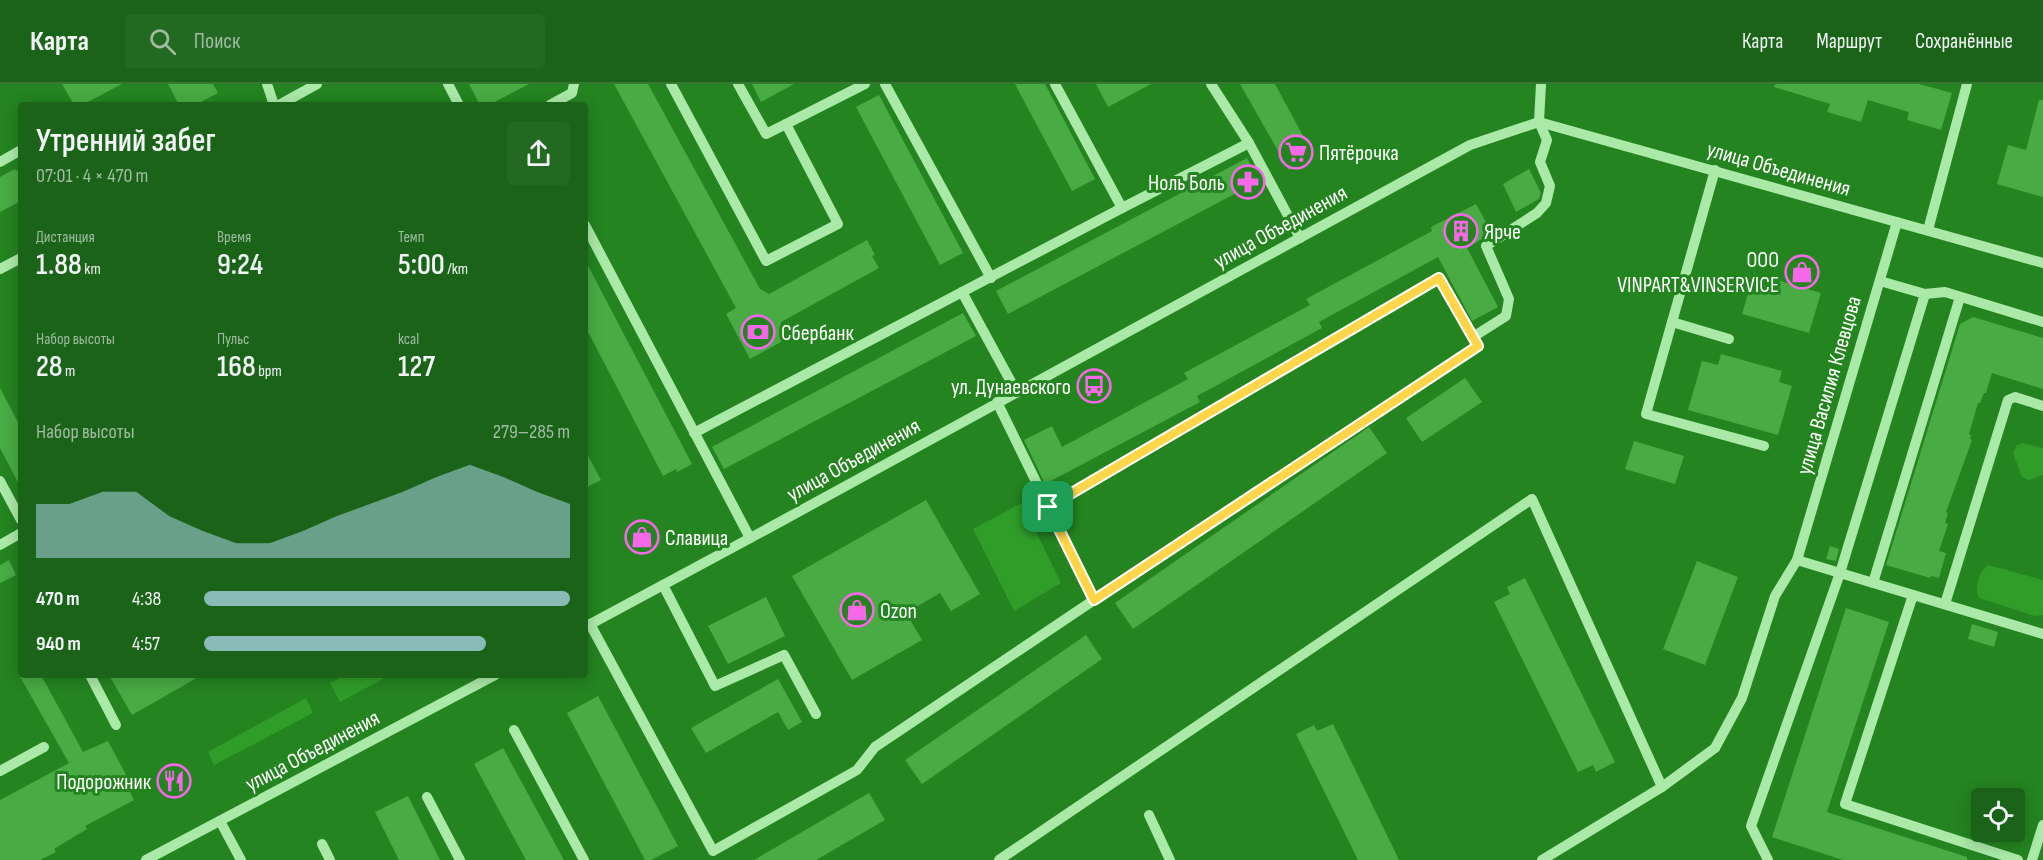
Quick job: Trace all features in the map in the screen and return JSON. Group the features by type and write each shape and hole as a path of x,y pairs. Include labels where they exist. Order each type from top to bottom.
{"street":[{"path":"267,84 273,102"},
{"path":"284,102 317,84"},
{"path":"448,84 457,102"},
{"path":"556,102 572,93 574,84"},
{"path":"671,84 766,261 838,224 786,124"},
{"path":"738,84 766,134 864,84"},
{"path":"885,84 991,278"},
{"path":"1055,84 1122,208"},
{"path":"1211,84 1249,143 1300,238"},
{"path":"1473,337 1506,316 1509,299 1486,246 1537,213 1546,203 1550,186 1540,162 1547,140 1539,122 1542,84"},
{"path":"1928,231 1967,84"},
{"name":"улица Объединения","path":"588,624 1470,145 1539,122 2043,263"},
{"path":"694,433 1249,143"},
{"path":"0,162 18,152"},
{"path":"1715,170 1646,414 1764,446"},
{"name":"улица Василия Клевцова","path":"1542,860 1662,787 1715,748 1742,698 1775,596 1797,560 1897,222"},
{"path":"588,231 750,538"},
{"path":"0,269 18,260"},
{"path":"588,627 713,855 857,770 874,747 1478,346 1439,278 1048,507"},
{"path":"1880,281 1925,294 1939,292 1960,297 2043,322"},
{"path":"962,292 1016,391"},
{"path":"1768,860 1751,826 1840,573 1925,294"},
{"path":"1873,583 1960,297"},
{"path":"1672,322 1729,339"},
{"path":"1945,604 2008,400 2015,397 2043,405"},
{"path":"997,402 1094,600"},
{"path":"0,482 18,515"},
{"path":"999,860 1532,499 1662,787"},
{"path":"0,545 18,535"},
{"path":"1797,560 2043,634"},
{"path":"663,585 715,686 784,655 816,714"},
{"path":"1914,595 1845,804 2018,860"},
{"path":"92,678 116,725"},
{"name":"улица Объединения","path":"146,860 489,678"},
{"path":"514,730 584,860"},
{"path":"0,771 44,747"},
{"path":"427,798 460,860"},
{"path":"1149,815 1170,860"},
{"path":"220,821 242,860"},
{"path":"2032,860 2043,825"},
{"path":"322,844 330,860"}],"green space":[{"path":"2022,443 2043,448 2043,475 2029,480 2022,477 2013,453 2016,446"},
{"path":"1022,503 1061,583 1014,611 973,529"},
{"path":"1988,565 2043,580 2043,615 2035,616 1979,598 1978,580"},
{"path":"339,678 384,678 340,702 330,683"},
{"path":"306,698 313,713 214,765 208,752"}],"building":[{"path":"62,84 122,84 88,102 72,102"},
{"path":"168,84 213,84 218,93 201,102 177,102"},
{"path":"469,84 529,84 495,102 478,102"},
{"path":"614,84 648,84 760,289 769,294 867,240 879,268 781,322 781,342 750,359 726,314 736,308"},
{"path":"752,84 794,84 761,102"},
{"path":"1015,84 1045,84 1095,179 1072,191"},
{"path":"1096,84 1151,84 1108,107"},
{"path":"1240,84 1275,84 1309,147 1312,157 1289,170"},
{"path":"1775,84 1919,84 1952,93 1941,130 1907,120 1909,112 1868,100 1861,122 1827,112 1830,104 1774,87"},
{"path":"879,95 963,253 940,265 856,107"},
{"path":"2039,100 2043,100 2043,197 1997,184 2008,145 2026,150"},
{"path":"1247,158 1259,181 1008,314 996,291"},
{"path":"15,169 18,170 18,203 0,212 0,177"},
{"path":"1529,169 1541,193 1539,199 1516,212 1503,184"},
{"path":"1476,204 1492,233 1467,248 1498,307 1472,321 1438,257 1319,322 1322,328 1197,396 1200,402 1045,484 1024,440 1052,426 1062,447 1188,379 1184,373 1310,305 1306,299 1432,231 1431,227"},
{"path":"588,266 692,464 663,476 588,332"},
{"path":"1754,273 1821,293 1809,333 1742,314"},
{"path":"963,313 976,336 724,469 712,447"},
{"path":"1973,317 2043,338 2043,389 1992,373 1986,393 1978,403 1969,434 1972,440 1946,512 1948,513 1945,523 1948,524 1939,551 1946,553 1939,578 1931,576 1930,578 1886,565 1960,324"},
{"path":"1721,354 1782,371 1779,382 1792,386 1778,435 1688,410 1702,361 1718,365"},
{"path":"1465,378 1482,402 1422,442 1406,418"},
{"path":"0,388 18,422 18,482 0,448"},
{"path":"1369,427 1387,453 1133,629 1115,603"},
{"path":"1634,441 1684,456 1675,484 1625,469"},
{"path":"588,456 601,480 588,486"},
{"path":"926,500 980,594 951,611 940,593 906,613 922,640 852,680 792,576"},
{"path":"1830,546 1839,549 1836,561 1826,559"},
{"path":"9,560 16,575 0,583 0,565"},
{"path":"1697,561 1738,577 1705,665 1663,649"},
{"path":"1525,578 1615,762 1596,772 1593,765 1578,772 1494,602 1510,594 1507,587"},
{"path":"766,597 785,636 728,664 708,626"},
{"path":"1846,608 1889,622 1827,812 1967,857 1967,860 1843,860 1772,837"},
{"path":"1972,624 1998,632 1994,647 1968,639"},
{"path":"1086,635 1102,659 922,784 905,760"},
{"path":"21,678 43,678 83,752 108,741 133,788 129,790 134,800 85,826 87,829 54,849 56,852 40,860 0,860 0,800 69,763"},
{"path":"111,678 197,678 132,715"},
{"path":"778,679 802,722 788,730 778,712 706,753 691,728"},
{"path":"598,696 678,846 651,860 645,860 567,713"},
{"path":"1333,724 1399,860 1358,860 1296,734 1314,725 1317,731"},
{"path":"503,748 564,860 526,860 474,764"},
{"path":"869,793 885,820 816,860 754,860"},
{"path":"408,796 440,860 399,860 375,812"}],"place":[{"name":"Пятёрочка","path":"1296,152"},
{"name":"Ноль Боль","path":"1248,182"},
{"name":"Ярче","path":"1461,231"},
{"name":"ООО VINPART&VINSERVICE","path":"1802,272"},
{"name":"Сбербанк","path":"758,332"},
{"name":"ул. Дунаевского","path":"1094,386"},
{"name":"Славица","path":"642,537"},
{"name":"Ozon","path":"857,610"},
{"name":"Подорожник","path":"174,781"}],"route":[{"path":"1439,278 1478,346 1094,600 1048,507 1439,278"}]}
